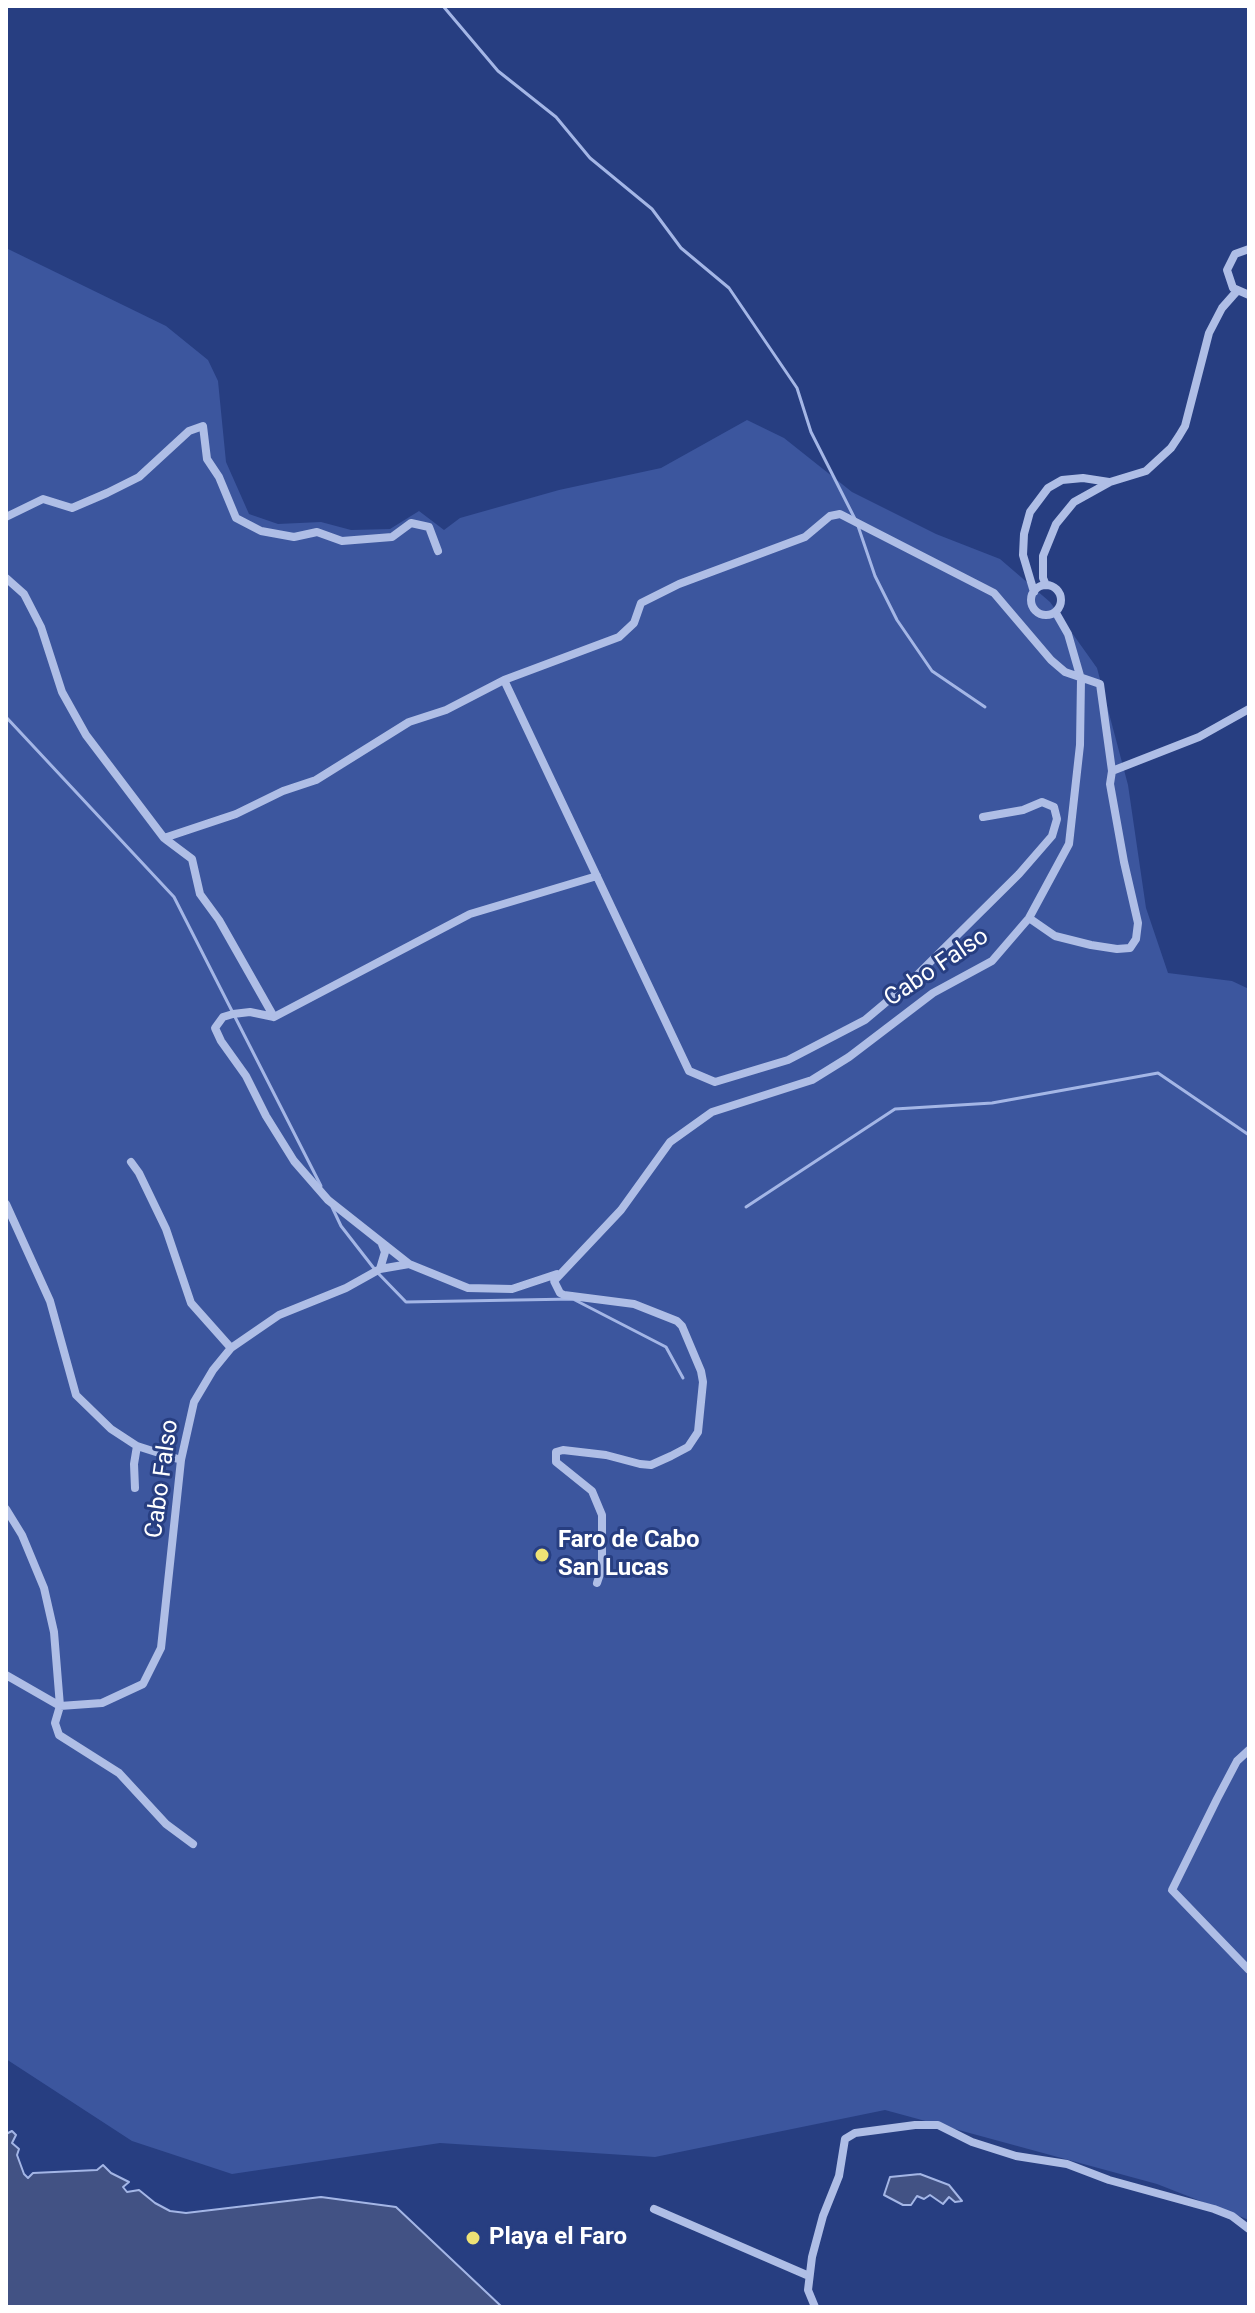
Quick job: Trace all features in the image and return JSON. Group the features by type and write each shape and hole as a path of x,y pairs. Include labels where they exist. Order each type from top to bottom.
{"street":[{"path":"1249,249 1235,254 1227,266 1228,280 1237,291 1249,295"},
{"path":"1110,482 1083,478 1062,480 1048,488 1030,512 1023,555 1034,592 1032,605 1037,613 1047,616 1056,613 1061,605 1061,596 1055,588 1046,585 1043,578 1043,556 1056,524 1074,502 1110,482 1146,471 1171,448 1185,426 1209,333 1222,308 1237,291"},
{"path":"6,517 43,499 72,508 107,493 139,477 189,431 203,426 207,459 219,477 236,518 261,531 294,537 317,532 342,541 392,537 411,523 429,527 438,551"},
{"path":"1083,478 1091,494"},
{"path":"164,838 236,814 283,791 316,780 409,722 446,710 504,680 619,637 634,623 641,603 679,584 805,537 830,516 840,514 994,593 1051,660 1065,672 1100,684 1112,771 1110,784 1138,923 1136,939 1130,948 1091,945 1055,936 1029,918"},
{"path":"1023,555 1043,556"},
{"path":"6,578 24,594 41,627 62,692 86,735 164,838 192,859 200,894 219,920 274,1017"},
{"path":"1034,592 1046,585"},
{"path":"1056,613 1068,634 1081,679"},
{"name":"Cabo Falso","path":"60,1706 102,1703 143,1684 161,1648 181,1460 194,1402 213,1370 231,1348 279,1315 346,1288 380,1269 409,1264 468,1288 512,1289 557,1274 621,1210 670,1142 712,1112 812,1080 849,1057 933,993 992,961 1029,918 1069,844 1080,745 1081,679"},
{"path":"504,680 689,1071 715,1082 788,1060 865,1020 909,983 1019,874 1052,836 1057,819 1054,807 1042,802 1023,810 983,817"},
{"path":"1112,771 1199,737 1249,709"},
{"path":"409,1264 328,1200 294,1161 215,1028 223,1017 233,1014 250,1012 274,1017 470,914 597,876"},
{"path":"131,1162 166,1229 191,1303 231,1348"},
{"path":"6,1204 50,1301 76,1395 111,1429 137,1446 181,1460"},
{"path":"380,1269 385,1252 382,1243"},
{"path":"557,1274 554,1284 564,1295 634,1304 677,1321 701,1371 698,1432 688,1447 651,1465 606,1455 563,1450 556,1452 556,1462 592,1491 602,1515 602,1568 597,1583"},
{"path":"135,1488 137,1446"},
{"path":"6,1509 22,1535 44,1588 54,1632 60,1706 55,1723 59,1735 119,1773 166,1824 193,1844"},
{"path":"6,1675 60,1706"},
{"path":"1249,1750 1237,1761 1172,1890 1249,1970"},
{"path":"815,2307 808,2290 812,2257 823,2216 839,2176 845,2139 855,2133 938,2125 972,2142 1016,2156 1067,2164 1109,2180 1214,2209 1232,2216 1249,2229"},
{"path":"654,2209 809,2276"}],"shaded area":[{"path":"6,248 166,326 208,360 218,381 226,462 249,514 278,524 321,522 351,530 390,529 419,511 444,530 460,518 559,490 661,468 747,420 784,438 852,492 936,534 1000,559 1050,602 1097,668 1128,785 1146,908 1168,973 1232,981 1249,989 1249,2220 1157,2184 885,2110 655,2157 440,2143 232,2174 132,2141 6,2059"},
{"path":"12,2131 16,2135 12,2143 19,2149 17,2155 28,2178 33,2173 97,2170 103,2165 129,2182 123,2187 127,2192 139,2190 170,2211 186,2213 321,2197 396,2207 502,2307 6,2307 6,2134"},
{"path":"920,2174 949,2185 962,2201 955,2202 949,2197 943,2204 930,2195 924,2199 917,2196 911,2205 903,2205 884,2195 890,2177"}],"waterway":[{"path":"443,6 498,71 556,117 590,158 652,209 681,248 729,288 797,388 811,432 855,519"},
{"path":"858,526 875,576 897,620 932,671 985,707"},
{"path":"6,717 174,897 321,1186"},
{"path":"746,1207 895,1109 992,1103 1158,1073 1249,1135"},
{"path":"332,1207 341,1226 376,1271 406,1302 573,1299 666,1347 683,1378"}],"place":[{"name":"Faro de Cabo San Lucas","path":"542,1555"},
{"name":"Playa el Faro","path":"473,2238"}]}
